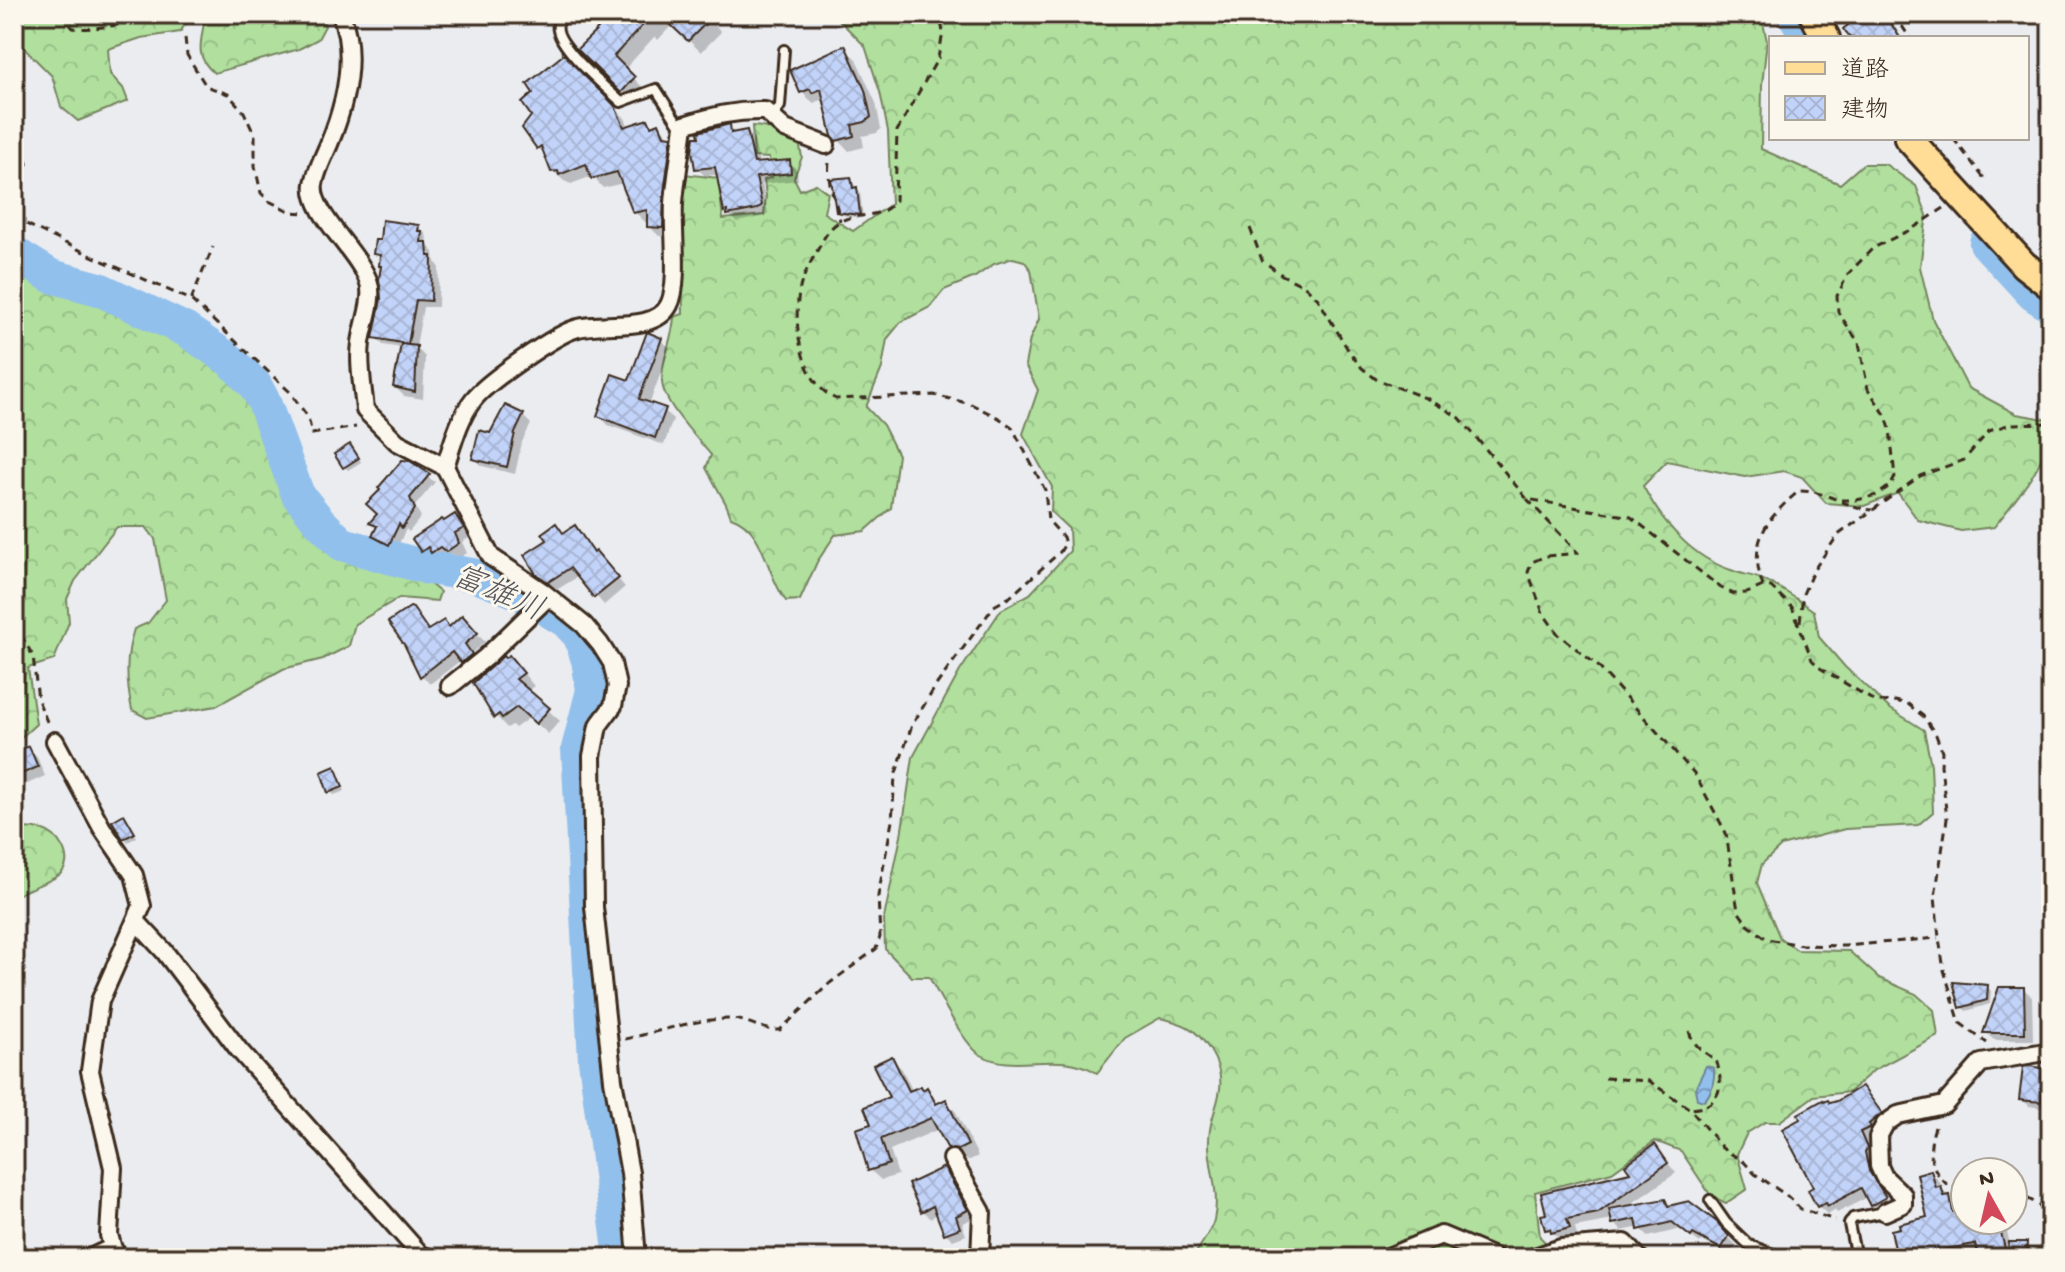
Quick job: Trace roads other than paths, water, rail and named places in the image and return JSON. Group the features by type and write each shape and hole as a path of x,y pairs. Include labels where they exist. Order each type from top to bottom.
{"main road":[{"path":"1813,14 1825,36"},
{"path":"1910,140 2024,265 2051,286"}],"street":[{"path":"341,14 348,32 350,52 338,122 314,183 314,201 357,258 370,285 360,345 365,410 397,442 445,467 491,557 584,625 612,663 617,686 613,706 598,726 592,756 594,907 608,1042 630,1173 637,1258"},
{"path":"445,467 473,400 499,378 576,328 636,324 658,316 668,308 676,287 674,203 684,125 716,114 741,110 765,111 785,129 826,145"},
{"path":"450,686 486,657 548,597"},
{"path":"55,741 102,828 134,875 142,906 100,1001 90,1071 113,1168 109,1235 120,1258"},
{"path":"136,921 164,951 239,1050 421,1255 429,1258"},
{"path":"1885,1212 1903,1204 1903,1195 1884,1177 1879,1166 1878,1137 1885,1124 1898,1115 1944,1105 1981,1063 2051,1051"},
{"path":"952,1159 982,1212 980,1258"},
{"path":"1386,1258 1441,1235 1496,1258"},
{"path":"1532,1258 1561,1248 1625,1243 1639,1258"}],"lane":[{"path":"566,14 558,24 559,36 573,55 621,102 656,89 683,131"},
{"path":"773,117 780,106 784,50"},
{"path":"1710,1200 1726,1223 1749,1245 1784,1258"},
{"path":"1856,1258 1849,1224 1853,1218 1885,1212"},
{"path":"81,1258 112,1243"}],"water":[{"path":"1706,1066 1714,1068 1714,1077 1704,1101 1697,1099 1695,1089"}],"waterway":[{"path":"1794,14 1807,36"},
{"path":"1986,243 2033,294 2051,306"},
{"name":"富雄川","path":"14,253 51,276 99,289 186,330 230,360 255,385 264,402 298,495 342,544 429,568 473,575 522,594 566,621 580,636 593,690 578,749 595,1060 621,1258"}]}
